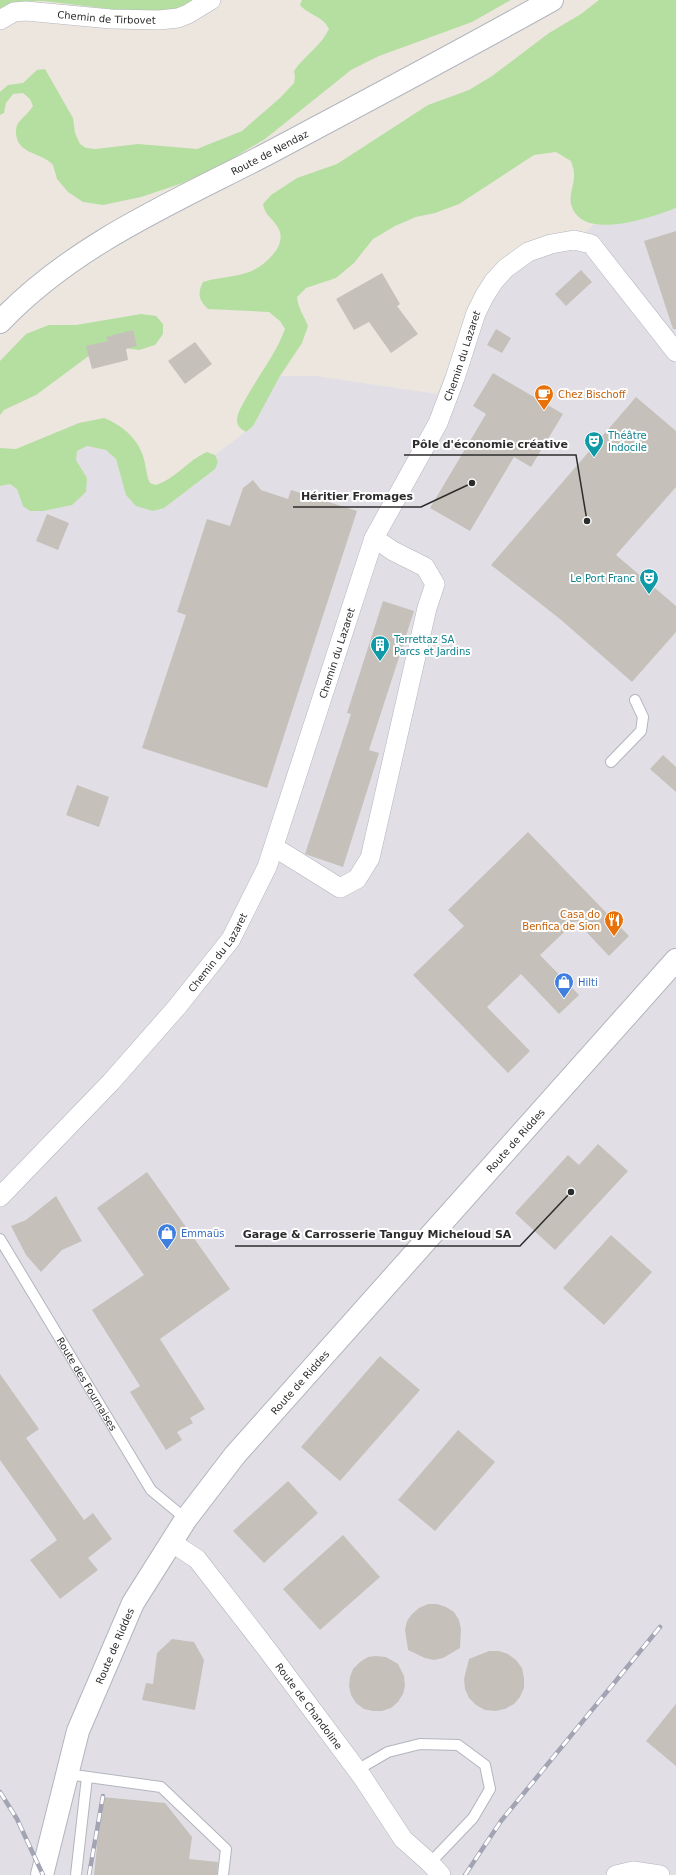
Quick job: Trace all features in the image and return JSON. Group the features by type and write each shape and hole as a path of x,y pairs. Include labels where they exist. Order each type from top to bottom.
{"street":[{"name":"Chemin de Tirbovet","path":"0,20 14,12 26,10 111,18 159,20 178,18 188,14 210,0"},
{"name":"Route de Nendaz","path":"0,322 19,302 45,279 88,249 132,224 368,100 552,0"},
{"name":"Chemin du Lazaret","path":"0,1197 111,1082 177,1007 231,939 267,868 374,538 438,424 476,313 494,281 506,268 528,252 551,244 574,240 591,244 676,352"},
{"path":"274,847 340,888 356,879 370,858 426,608 435,584 425,567 393,551 374,538"},
{"name":"Route de Riddes","path":"42,1875 77,1775 78,1731 133,1603 186,1519 235,1455 676,960"},
{"name":"Route de Chandoline","path":"171,1542 197,1559 266,1648 357,1770 403,1839 436,1869"},
{"path":"616,1875 633,1871 660,1875"}],"lane":[{"path":"610,762 641,731 643,716 635,700"},
{"name":"Route des Fournaises","path":"0,1239 151,1490 186,1519"},
{"path":"357,1770 388,1752 420,1744 458,1745 484,1765 490,1789 473,1818 436,1869"},
{"path":"76,1875 77,1775 161,1787 226,1849 223,1875"}],"shaded area":[{"path":"676,208 676,1875 0,1875 0,486 10,484 17,489 23,506 87,478 76,460 77,451 87,446 106,450 116,459 121,478 136,505 218,462 215,455 253,426 280,376 315,376 437,394 484,286 585,233 594,224 610,225 635,221"}],"green space":[{"path":"0,0 202,0 190,8 144,13 43,1 12,2 0,9"},
{"path":"302,0 511,0 472,22 379,56 351,70 265,139 218,167 180,184 141,197 103,205 83,202 68,192 57,179 53,165 50,162 24,149 20,145 16,134 16,128 33,106 30,99 23,93 13,94 6,103 4,113 0,115 0,92 8,85 23,83 37,70 45,69 73,118 75,133 80,144 86,148 96,149 138,144 197,149 242,131 280,98 294,83 294,71 322,41 329,29 323,21 300,5"},
{"path":"599,0 676,0 676,208 651,217 618,224 602,225 588,222 577,216 571,204 574,170 571,161 556,152 534,155 459,204 435,213 416,217 395,226 373,239 354,263 336,278 306,288 297,297 308,326 302,343 280,376 253,426 246,432 241,428 237,422 239,412 277,347 285,329 280,321 269,312 208,309 201,300 200,290 203,282 246,273 261,266 276,250 279,245 281,235 276,224 266,212 263,204 271,195 297,178 337,164 428,105 469,90 492,76 549,33 581,14"},
{"path":"141,314 156,316 163,324 163,334 155,345 139,350 118,347 94,352 36,395 4,410 0,415 0,361 26,334 49,325 76,325"},
{"path":"104,418 116,424 133,437 143,456 150,483 156,485 163,482 176,474 200,455 207,452 215,455 218,462 215,469 164,508 153,511 136,506 126,495 116,459 106,450 87,446 77,451 76,460 87,478 86,492 72,505 43,511 30,511 23,506 17,489 10,484 0,486 0,448 16,449 79,423"}],"building":[{"path":"676,231 676,329 673,329 644,241"},
{"path":"581,270 592,282 566,306 555,294"},
{"path":"382,273 400,304 397,306 418,334 391,353 369,322 354,330 336,299"},
{"path":"496,329 511,338 502,353 487,345"},
{"path":"133,330 137,346 126,349 128,360 92,369 86,346 108,341 106,337"},
{"path":"195,342 212,364 185,384 168,361"},
{"path":"493,373 563,414 531,467 514,457 470,531 430,508 486,414 473,406"},
{"path":"636,397 676,431 676,487 616,555 676,606 676,632 632,682 560,619 491,565"},
{"path":"253,480 261,490 288,499 291,490 357,511 267,788 142,748 186,615 177,612 207,519 230,526 243,488"},
{"path":"47,514 69,523 58,550 36,541"},
{"path":"383,601 414,611 369,750 379,753 343,867 305,854 351,714 347,713"},
{"path":"663,755 676,767 676,792 650,769"},
{"path":"77,785 109,797 99,827 66,815"},
{"path":"528,832 629,936 609,956 576,921 540,955 579,995 559,1014 521,974 487,1007 530,1051 508,1073 413,975 464,926 448,910"},
{"path":"598,1144 628,1171 555,1250 515,1213 568,1155 579,1165"},
{"path":"147,1172 230,1289 160,1339 205,1409 190,1418 193,1423 177,1432 182,1440 166,1450 130,1392 140,1386 92,1310 144,1275 97,1208"},
{"path":"56,1196 82,1241 62,1250 41,1272 26,1255 11,1226 26,1220"},
{"path":"611,1235 652,1272 604,1325 563,1288"},
{"path":"380,1356 420,1390 340,1481 301,1447"},
{"path":"0,1374 39,1429 26,1438 84,1520 93,1513 112,1539 88,1558 98,1570 60,1599 30,1560 57,1540 0,1460"},
{"path":"458,1430 495,1462 435,1531 398,1500"},
{"path":"288,1481 318,1513 264,1563 233,1531"},
{"path":"343,1535 380,1577 320,1630 283,1589"},
{"path":"428,1604 437,1604 454,1612 459,1620 461,1629 460,1648 443,1658 434,1660 425,1658 408,1650 405,1630 407,1621 412,1614 419,1608"},
{"path":"172,1639 194,1642 204,1660 195,1710 142,1700 146,1683 153,1684 157,1653"},
{"path":"489,1651 499,1651 508,1654 516,1660 522,1668 524,1678 524,1688 520,1697 514,1704 505,1709 495,1711 485,1710 476,1705 469,1698 465,1689 464,1679 469,1659"},
{"path":"368,1657 386,1657 398,1664 404,1676 405,1686 403,1694 398,1702 391,1708 382,1711 364,1709 356,1703 351,1695 349,1686 353,1669"},
{"path":"676,1704 676,1766 646,1741"},
{"path":"102,1797 165,1803 192,1837 189,1859 218,1862 217,1875 94,1875"}],"railway":[{"path":"465,1875 501,1821 660,1627"},
{"path":"0,1792 17,1819 43,1875"},
{"path":"89,1875 103,1796"}],"place":[{"name":"Chez Bischoff","path":"544,411"},
{"name":"Théâtre Indocile","path":"594,458"},
{"name":"Héritier Fromages","path":"472,483"},
{"name":"Pôle d'économie créative","path":"587,521"},
{"name":"Le Port Franc","path":"649,595"},
{"name":"Terrettaz SA Parcs et Jardins","path":"380,662"},
{"name":"Casa do Benfica de Sion","path":"614,937"},
{"name":"Hilti","path":"564,999"},
{"name":"Garage & Carrosserie Tanguy Micheloud SA","path":"571,1192"},
{"name":"Emmaüs","path":"167,1250"}]}
